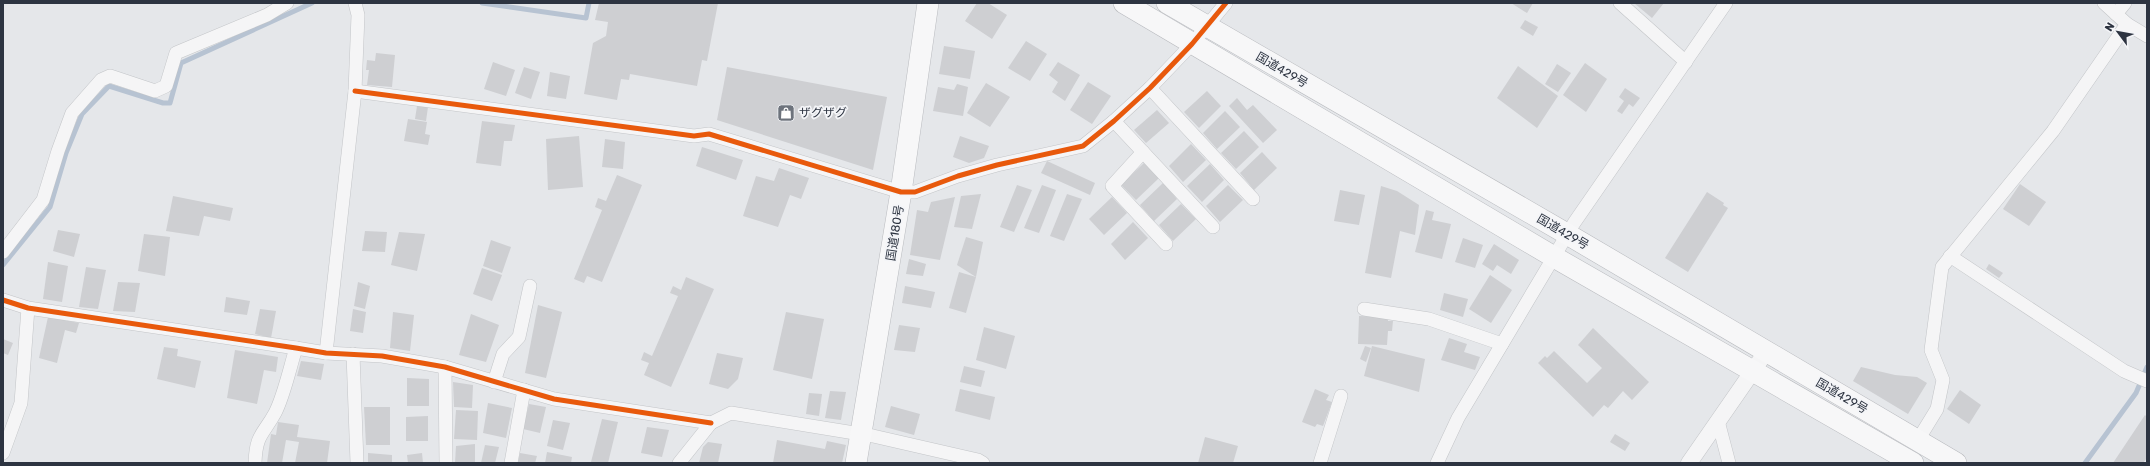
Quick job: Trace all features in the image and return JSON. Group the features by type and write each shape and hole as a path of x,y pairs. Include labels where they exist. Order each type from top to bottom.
{"highway":[{"name":"国道180号","path":"856,463 901,192 928,3"},
{"name":"国道429号","path":"1124,3 1554,257 1912,463"},
{"name":"国道429号","path":"1167,3 1567,234 1956,463"}],"street":[{"path":"3,252 43,200 58,151 72,113 101,80 110,76 155,91 166,86 176,53 267,15 287,3"},
{"path":"326,353 355,91 358,15 355,3"},
{"path":"355,91 694,136 709,134 901,192 915,192 997,165 1083,146 1114,121 1150,88 1192,44 1226,3"},
{"path":"1620,3 1686,62"},
{"path":"1437,463 1458,418 1567,234 1726,3"},
{"path":"2104,3 2127,24 2147,36"},
{"path":"2116,14 2125,3"},
{"path":"1918,440 1937,409 1942,380 1931,350 1942,267 2053,131 2127,24"},
{"path":"1150,88 1253,199"},
{"path":"1114,121 1213,227"},
{"path":"1143,152 1112,186 1166,244"},
{"path":"1950,256 2124,372 2147,381"},
{"path":"494,382 503,354 519,337 530,286"},
{"path":"3,300 28,308 326,353 382,356 445,367 554,399 710,422 732,413 861,434 978,460 983,463"},
{"path":"3,453 21,403 28,308"},
{"path":"1364,309 1429,319 1502,344"},
{"path":"255,463 256,446 262,431 275,412 296,348"},
{"path":"1688,463 1766,352"},
{"path":"353,354 357,463"},
{"path":"445,367 446,463"},
{"path":"511,463 524,390"},
{"path":"1320,463 1341,396"},
{"path":"1718,421 1730,463"},
{"path":"679,463 710,422"}],"building":[{"path":"599,3 718,3 707,61 702,60 697,86 630,74 629,80 621,79 617,100 584,94 593,43 606,36 608,22 595,20"},
{"path":"977,3 988,3 1007,15 992,39 965,21"},
{"path":"1511,3 1533,3 1527,13"},
{"path":"1634,3 1664,3 1652,18"},
{"path":"1525,20 1538,27 1533,36 1520,28"},
{"path":"1026,41 1047,54 1030,81 1008,68"},
{"path":"944,46 975,51 970,79 939,74"},
{"path":"376,53 395,55 392,87 367,85 369,70 366,70 367,60 375,61"},
{"path":"493,62 515,70 506,96 484,89"},
{"path":"1058,62 1080,75 1065,101 1052,92 1058,82 1049,75"},
{"path":"1585,63 1607,79 1586,112 1563,95"},
{"path":"1557,64 1571,73 1558,92 1545,84"},
{"path":"1518,66 1558,96 1537,128 1497,98"},
{"path":"524,67 540,72 531,99 515,93"},
{"path":"727,67 887,97 873,170 717,120"},
{"path":"550,72 570,76 566,99 547,96"},
{"path":"1088,82 1111,96 1092,124 1070,110"},
{"path":"986,83 1010,97 990,127 967,113"},
{"path":"957,84 968,87 963,116 933,111 938,87 954,90"},
{"path":"1625,88 1640,98 1633,107 1629,104 1622,114 1617,111 1624,101 1619,97"},
{"path":"1207,91 1221,106 1199,128 1184,112"},
{"path":"1237,98 1247,110 1253,105 1277,130 1263,143 1229,106"},
{"path":"417,106 428,107 426,121 415,119"},
{"path":"1157,110 1169,123 1146,143 1134,130"},
{"path":"1225,111 1240,127 1217,149 1203,133"},
{"path":"408,119 427,122 425,134 430,135 428,145 404,141"},
{"path":"482,121 515,125 512,141 504,141 501,166 476,163"},
{"path":"1244,131 1259,147 1236,169 1221,153"},
{"path":"579,136 583,187 548,190 546,139"},
{"path":"960,136 989,146 984,158 969,163 953,157"},
{"path":"605,139 625,142 623,169 602,167"},
{"path":"1191,144 1206,160 1183,182 1169,166"},
{"path":"702,147 743,160 736,180 696,166"},
{"path":"1262,152 1277,168 1254,190 1240,173"},
{"path":"1047,161 1095,183 1090,195 1041,173"},
{"path":"1144,163 1159,178 1136,200 1121,185"},
{"path":"1210,164 1224,180 1202,202 1187,186"},
{"path":"779,168 809,178 801,199 790,195 778,227 743,216 756,176 774,181"},
{"path":"617,175 642,185 602,282 587,276 584,283 574,279 602,210 595,207 598,198 606,201"},
{"path":"1163,183 1177,199 1154,221 1140,205"},
{"path":"2020,184 2046,202 2029,226 2003,209"},
{"path":"1017,185 1032,190 1014,232 1000,227"},
{"path":"1042,185 1056,190 1039,233 1024,228"},
{"path":"1228,185 1243,200 1220,222 1206,206"},
{"path":"1381,186 1397,191 1419,205 1415,235 1400,231 1391,278 1365,273"},
{"path":"1340,190 1365,195 1359,225 1334,221"},
{"path":"1707,192 1724,203 1723,205 1728,208 1688,272 1665,258"},
{"path":"981,194 972,229 954,227 961,196"},
{"path":"1067,194 1082,199 1064,241 1050,236"},
{"path":"173,196 233,208 230,221 204,216 199,236 166,231"},
{"path":"955,197 940,260 910,255 917,210 928,212 931,202"},
{"path":"1112,197 1127,213 1104,235 1089,219"},
{"path":"1181,204 1196,219 1173,241 1159,225"},
{"path":"1426,210 1434,212 1432,220 1451,224 1442,259 1415,252"},
{"path":"1133,222 1148,238 1125,260 1111,244"},
{"path":"58,230 80,234 74,257 53,251"},
{"path":"365,231 387,232 385,252 362,251"},
{"path":"399,232 425,234 417,271 391,265"},
{"path":"144,234 170,237 165,276 138,271"},
{"path":"966,237 983,242 976,277 957,265"},
{"path":"1463,238 1483,245 1475,268 1455,262"},
{"path":"491,240 511,247 502,273 483,266"},
{"path":"1494,244 1519,260 1511,274 1497,265 1493,271 1482,264"},
{"path":"909,259 926,264 923,276 906,274"},
{"path":"48,262 68,266 62,302 43,299"},
{"path":"1989,264 2003,273 1999,278 1986,269"},
{"path":"86,267 106,270 98,309 79,307"},
{"path":"482,268 502,275 492,301 473,294"},
{"path":"959,272 976,277 966,313 949,308"},
{"path":"1490,275 1512,290 1491,323 1469,309"},
{"path":"686,277 714,289 671,387 644,375 649,363 641,360 644,352 652,356 678,296 670,293 673,286 681,290"},
{"path":"118,282 140,283 135,312 113,311"},
{"path":"358,282 370,286 365,309 354,306"},
{"path":"905,286 935,292 931,308 902,303"},
{"path":"1444,293 1468,299 1463,317 1440,310"},
{"path":"226,297 250,301 247,315 224,312"},
{"path":"538,305 562,312 546,378 525,373"},
{"path":"260,309 276,311 271,338 255,334"},
{"path":"353,309 366,312 363,333 350,331"},
{"path":"393,312 414,315 410,351 390,348"},
{"path":"786,312 824,319 812,379 773,370"},
{"path":"471,314 499,325 486,362 459,355"},
{"path":"1359,316 1388,317 1388,321 1393,321 1392,331 1388,331 1387,345 1358,344"},
{"path":"48,317 79,323 76,333 65,330 57,363 39,358"},
{"path":"899,325 920,328 915,352 894,350"},
{"path":"984,327 1015,336 1006,369 976,360"},
{"path":"1593,328 1649,382 1632,400 1623,391 1608,408 1604,405 1593,417 1538,363 1545,356 1547,358 1554,351 1587,383 1602,368 1578,345"},
{"path":"1449,338 1467,344 1464,352 1480,357 1475,370 1441,360"},
{"path":"3,339 13,343 8,355 3,353"},
{"path":"1365,346 1371,348 1366,362 1360,359"},
{"path":"1372,346 1425,359 1419,392 1364,376"},
{"path":"164,347 178,349 177,356 201,361 195,388 157,379"},
{"path":"235,350 278,357 276,372 264,370 257,404 227,398"},
{"path":"717,353 743,358 738,379 728,389 709,384"},
{"path":"301,361 324,364 321,380 297,376"},
{"path":"964,366 985,371 981,387 960,382"},
{"path":"1861,367 1895,375 1917,377 1927,383 1908,414 1853,381"},
{"path":"407,378 429,379 429,406 407,406"},
{"path":"453,382 473,385 472,408 454,407"},
{"path":"960,389 995,397 990,420 955,411"},
{"path":"1315,389 1329,395 1326,400 1332,402 1323,426 1317,424 1315,427 1302,422"},
{"path":"1960,390 1981,405 1969,424 1947,409"},
{"path":"830,391 846,392 841,420 825,418"},
{"path":"809,393 822,394 819,416 806,414"},
{"path":"488,403 512,408 506,438 483,433"},
{"path":"529,404 546,407 540,433 523,429"},
{"path":"891,406 920,414 914,435 885,427"},
{"path":"364,407 390,407 390,445 366,445"},
{"path":"456,410 478,411 477,440 454,439"},
{"path":"2145,415 2147,417 2147,458 2143,463 2113,463"},
{"path":"428,416 428,441 406,441 406,417"},
{"path":"602,419 618,422 608,463 591,462"},
{"path":"553,420 570,423 563,450 547,446"},
{"path":"278,422 299,425 297,437 330,441 327,463 295,463 299,442 286,440 282,463 267,463 271,434 276,435"},
{"path":"647,427 669,430 662,457 641,453"},
{"path":"1615,434 1630,443 1625,451 1610,442"},
{"path":"1205,437 1238,446 1233,463 1198,463"},
{"path":"777,440 825,449 827,441 846,445 842,463 773,463"},
{"path":"708,442 722,444 718,463 699,463 703,447"},
{"path":"475,444 475,463 455,463 456,446"},
{"path":"485,445 499,447 495,463 481,463"},
{"path":"547,452 572,457 571,463 545,463"},
{"path":"368,453 392,455 392,463 368,463"},
{"path":"422,453 423,463 408,463 407,455"},
{"path":"520,453 537,456 535,463 518,463"}],"waterway":[{"path":"3,265 50,207 66,153 82,114 109,86 163,103 170,103 181,63 312,3"},
{"path":"482,3 586,18 589,3"},
{"path":"2085,463 2136,393 2147,367"}],"cycle path":[{"path":"355,91 694,136 709,134 901,192 915,192 958,176 997,165 1083,146 1114,121 1150,88 1192,44 1226,3"},
{"path":"3,300 28,308 326,353 382,356 445,367 554,399 711,423"}],"place":[{"name":"ザグザグ","path":"786,113"}]}
